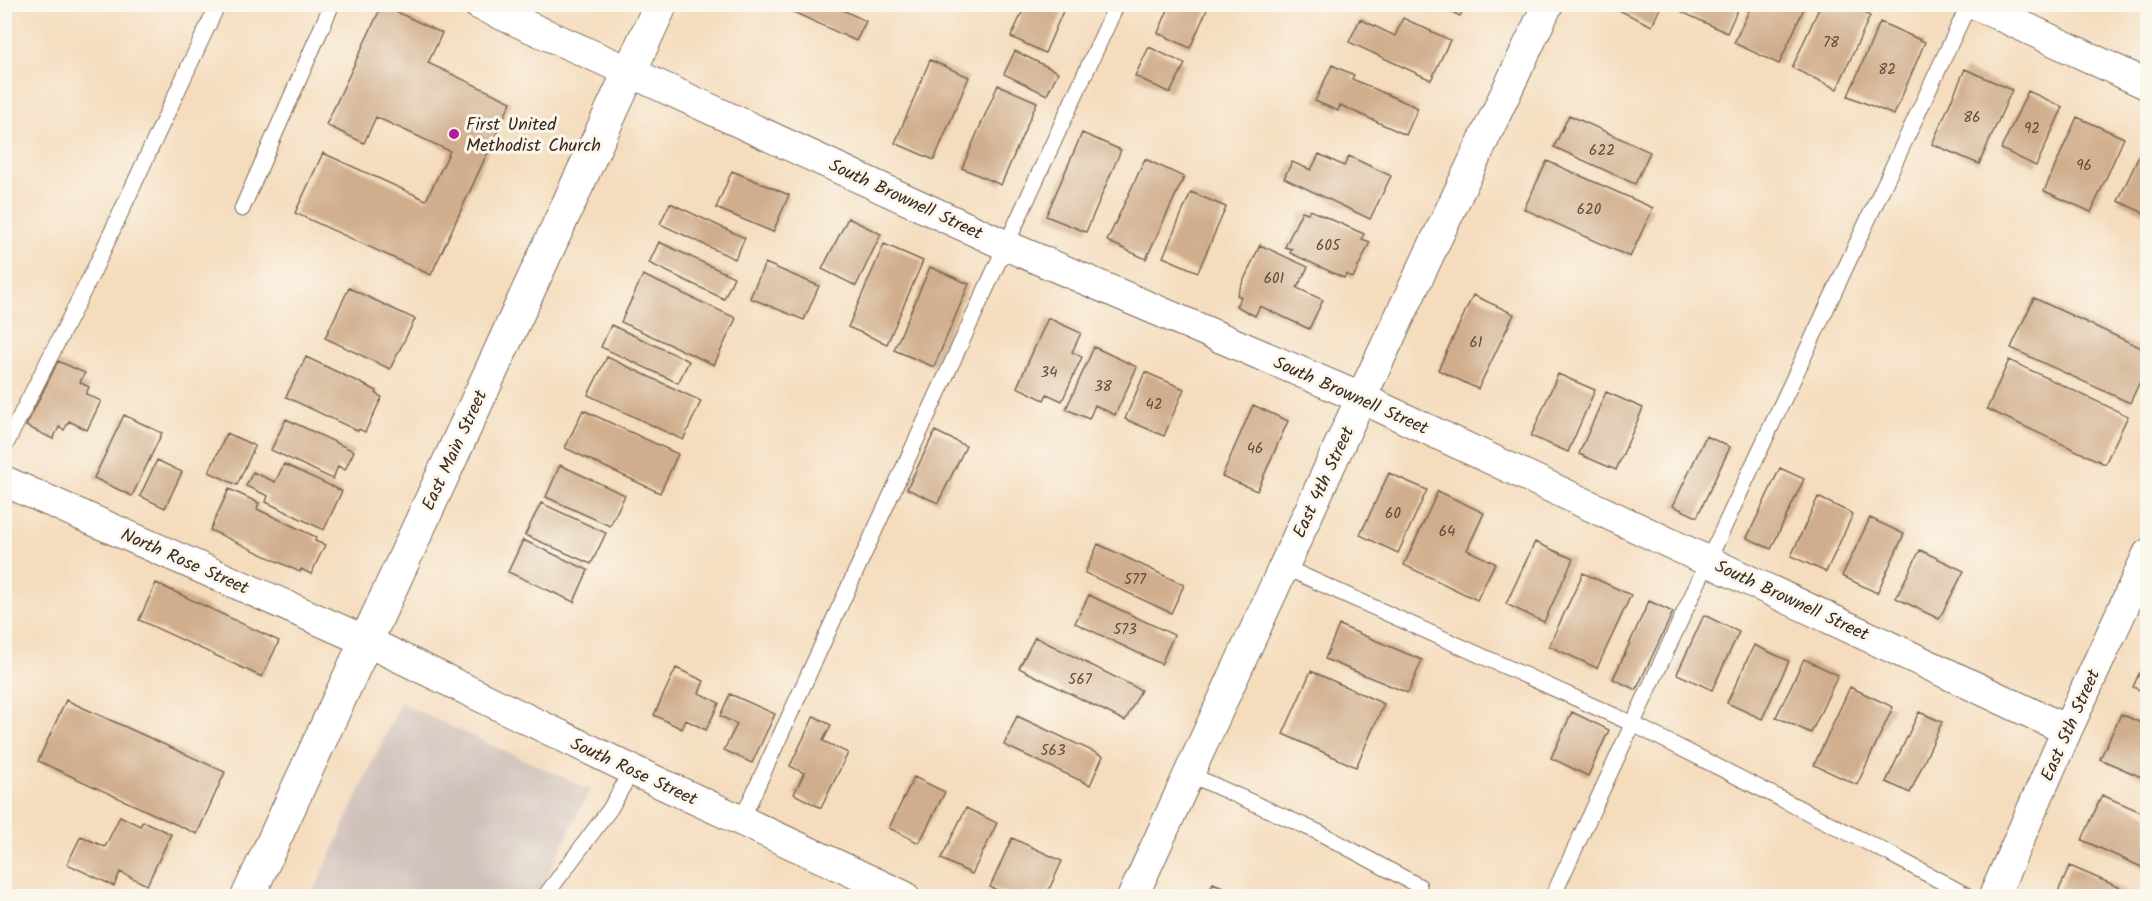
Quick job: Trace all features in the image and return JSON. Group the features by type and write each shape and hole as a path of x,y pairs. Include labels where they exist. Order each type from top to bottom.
{"main road":[{"name":"East Main Street","path":"248,897 661,4"}],"street":[{"name":"South Brownell Street","path":"478,4 1005,245 1361,398 2067,730"},
{"name":"East 4th Street","path":"1133,897 1361,398 1548,4"},
{"path":"1975,4 2148,85"},
{"name":"North Rose Street","path":"4,481 366,641"},
{"name":"East 5th Street","path":"1995,897 2067,730 2148,554"},
{"name":"South Rose Street","path":"366,641 632,770 904,897"}],"lane":[{"path":"4,448 93,272 218,4"},
{"path":"242,209 332,4"},
{"path":"741,821 1117,4"},
{"path":"1553,897 1969,4"},
{"path":"1284,567 1633,724 1888,853 1968,897"},
{"path":"545,897 610,809 632,770"},
{"path":"1189,774 1318,832 1419,886"}],"shaded area":[{"path":"400,703 590,790 537,896 312,896"}],"building":[{"path":"790,4 830,4 866,21 856,41 787,9"},
{"path":"1026,4 1066,4 1045,53 1011,37"},
{"path":"1435,4 1466,4 1460,16"},
{"path":"1611,4 1662,4 1652,26 1610,6"},
{"path":"1686,4 1740,4 1727,33 1682,12"},
{"path":"1752,4 1806,4 1779,64 1734,43"},
{"path":"1821,4 1844,4 1870,16 1837,89 1792,68"},
{"name":"First United Methodist Church","path":"382,5 442,33 428,63 511,102 431,275 295,213 323,153 426,200 450,151 376,117 364,143 326,125"},
{"path":"1170,5 1209,5 1190,48 1158,33"},
{"path":"1403,18 1450,40 1431,80 1349,42 1360,19 1395,36"},
{"path":"1880,22 1925,42 1894,115 1848,96"},
{"path":"1149,47 1185,64 1170,93 1135,76"},
{"path":"1015,51 1058,72 1047,95 1004,74"},
{"path":"930,60 969,77 934,160 895,143"},
{"path":"1332,65 1354,75 1352,79 1418,108 1406,135 1340,105 1338,111 1315,101"},
{"path":"1965,69 2012,90 1979,164 1932,144"},
{"path":"998,85 1037,102 1001,185 962,168"},
{"path":"2028,91 2063,107 2036,166 2001,149"},
{"path":"1569,115 1650,152 1635,184 1554,147"},
{"path":"2077,117 2124,138 2091,212 2044,191"},
{"path":"1082,133 1121,150 1086,232 1046,216"},
{"path":"2145,143 2148,144 2148,215 2118,201"},
{"path":"1319,154 1344,166 1349,156 1391,176 1370,219 1284,178 1292,162 1311,170"},
{"path":"1145,159 1184,177 1146,259 1107,241"},
{"path":"1547,161 1653,208 1630,257 1524,209"},
{"path":"732,171 789,195 773,232 716,208"},
{"path":"1191,192 1226,207 1198,272 1163,257"},
{"path":"670,203 745,238 735,259 660,224"},
{"path":"1310,210 1364,234 1362,239 1370,242 1353,278 1346,274 1344,278 1290,253 1292,249 1285,247 1302,211 1308,213"},
{"path":"848,218 881,234 856,286 822,269"},
{"path":"659,242 734,277 724,299 649,263"},
{"path":"884,244 923,261 887,344 848,327"},
{"path":"1260,245 1308,267 1297,288 1323,300 1309,329 1260,306 1255,316 1236,306 1241,297 1237,295"},
{"path":"765,263 819,286 804,320 750,298"},
{"path":"930,267 969,284 934,367 894,350"},
{"path":"643,275 736,318 714,365 621,322"},
{"path":"349,288 415,319 390,369 325,338"},
{"path":"1473,295 1514,314 1478,389 1438,370"},
{"path":"2034,298 2148,351 2148,364 2130,403 2011,348"},
{"path":"1048,318 1081,333 1072,352 1082,357 1062,401 1047,394 1044,400 1017,387"},
{"path":"611,325 689,361 678,383 601,347"},
{"path":"1094,347 1137,367 1115,415 1095,405 1089,419 1066,409"},
{"path":"306,357 377,391 376,394 382,397 365,432 359,429 358,431 286,397"},
{"path":"607,357 701,401 683,440 588,395"},
{"path":"2009,360 2128,416 2105,464 1987,409"},
{"path":"58,361 85,373 80,382 89,387 86,394 101,401 87,430 69,421 64,430 59,427 53,439 26,426"},
{"path":"1145,372 1184,389 1164,436 1125,419"},
{"path":"1558,374 1595,390 1568,452 1531,436"},
{"path":"1606,392 1643,408 1616,470 1579,454"},
{"path":"1253,405 1288,421 1257,491 1222,476"},
{"path":"583,410 678,454 660,493 565,448"},
{"path":"124,415 162,433 132,496 94,478"},
{"path":"286,419 354,451 345,470 338,466 333,479 271,450"},
{"path":"935,431 966,446 938,503 907,489"},
{"path":"227,433 255,446 237,485 209,472"},
{"path":"1706,436 1730,447 1697,517 1673,506"},
{"path":"157,460 182,472 165,508 140,496"},
{"path":"284,464 342,491 324,530 266,502 268,496 246,486 253,472 275,482"},
{"path":"560,465 625,495 610,526 546,497"},
{"path":"1780,468 1804,479 1771,549 1747,538"},
{"path":"1389,473 1427,490 1398,553 1360,535"},
{"path":"229,489 259,503 257,509 316,537 315,541 325,545 311,574 301,569 300,572 210,530"},
{"path":"1438,491 1484,513 1467,550 1495,563 1477,600 1404,565"},
{"path":"1818,497 1853,514 1826,572 1791,556"},
{"path":"541,503 606,533 591,564 525,535"},
{"path":"1870,518 1904,534 1877,593 1842,576"},
{"path":"523,540 588,570 574,602 508,572"},
{"path":"1535,542 1573,559 1544,622 1506,604"},
{"path":"1098,544 1184,585 1171,613 1085,573"},
{"path":"1920,550 1964,571 1939,619 1896,598"},
{"path":"1583,573 1631,595 1597,668 1549,646"},
{"path":"156,583 279,641 262,677 139,620"},
{"path":"1089,595 1174,635 1161,664 1075,623"},
{"path":"1649,601 1673,612 1636,690 1613,679"},
{"path":"1704,615 1739,632 1712,690 1677,674"},
{"path":"1339,625 1422,660 1408,693 1325,659"},
{"path":"1035,637 1141,690 1125,721 1019,668"},
{"path":"1754,645 1789,661 1762,719 1727,703"},
{"path":"2148,654 2148,694 2133,687"},
{"path":"1804,659 1838,675 1811,733 1776,717"},
{"path":"676,668 704,681 699,693 719,703 706,730 686,720 682,729 654,715"},
{"path":"1311,671 1384,704 1356,767 1283,734"},
{"path":"1850,687 1893,707 1857,785 1814,765"},
{"path":"730,694 775,714 752,763 724,750 737,724 720,716"},
{"path":"66,700 225,772 197,834 38,761"},
{"path":"1572,712 1609,730 1588,776 1551,758"},
{"path":"1919,712 1942,722 1910,793 1886,782"},
{"path":"2121,714 2148,726 2148,780 2100,759"},
{"path":"814,716 831,725 823,741 848,753 821,808 794,794 804,773 790,766"},
{"path":"1017,716 1103,756 1090,785 1004,745"},
{"path":"914,777 945,792 919,843 889,828"},
{"path":"2102,795 2148,815 2148,870 2082,840"},
{"path":"966,808 997,823 972,874 941,859"},
{"path":"120,816 140,826 143,821 171,834 147,885 120,872 114,886 67,864 81,836 105,847"},
{"path":"1012,838 1062,861 1046,896 1011,896 990,887"},
{"path":"2070,866 2139,896 2056,896"},
{"path":"1213,883 1245,896 1207,896"}],"place":[{"name":"First United Methodist Church","path":"454,134"}]}
